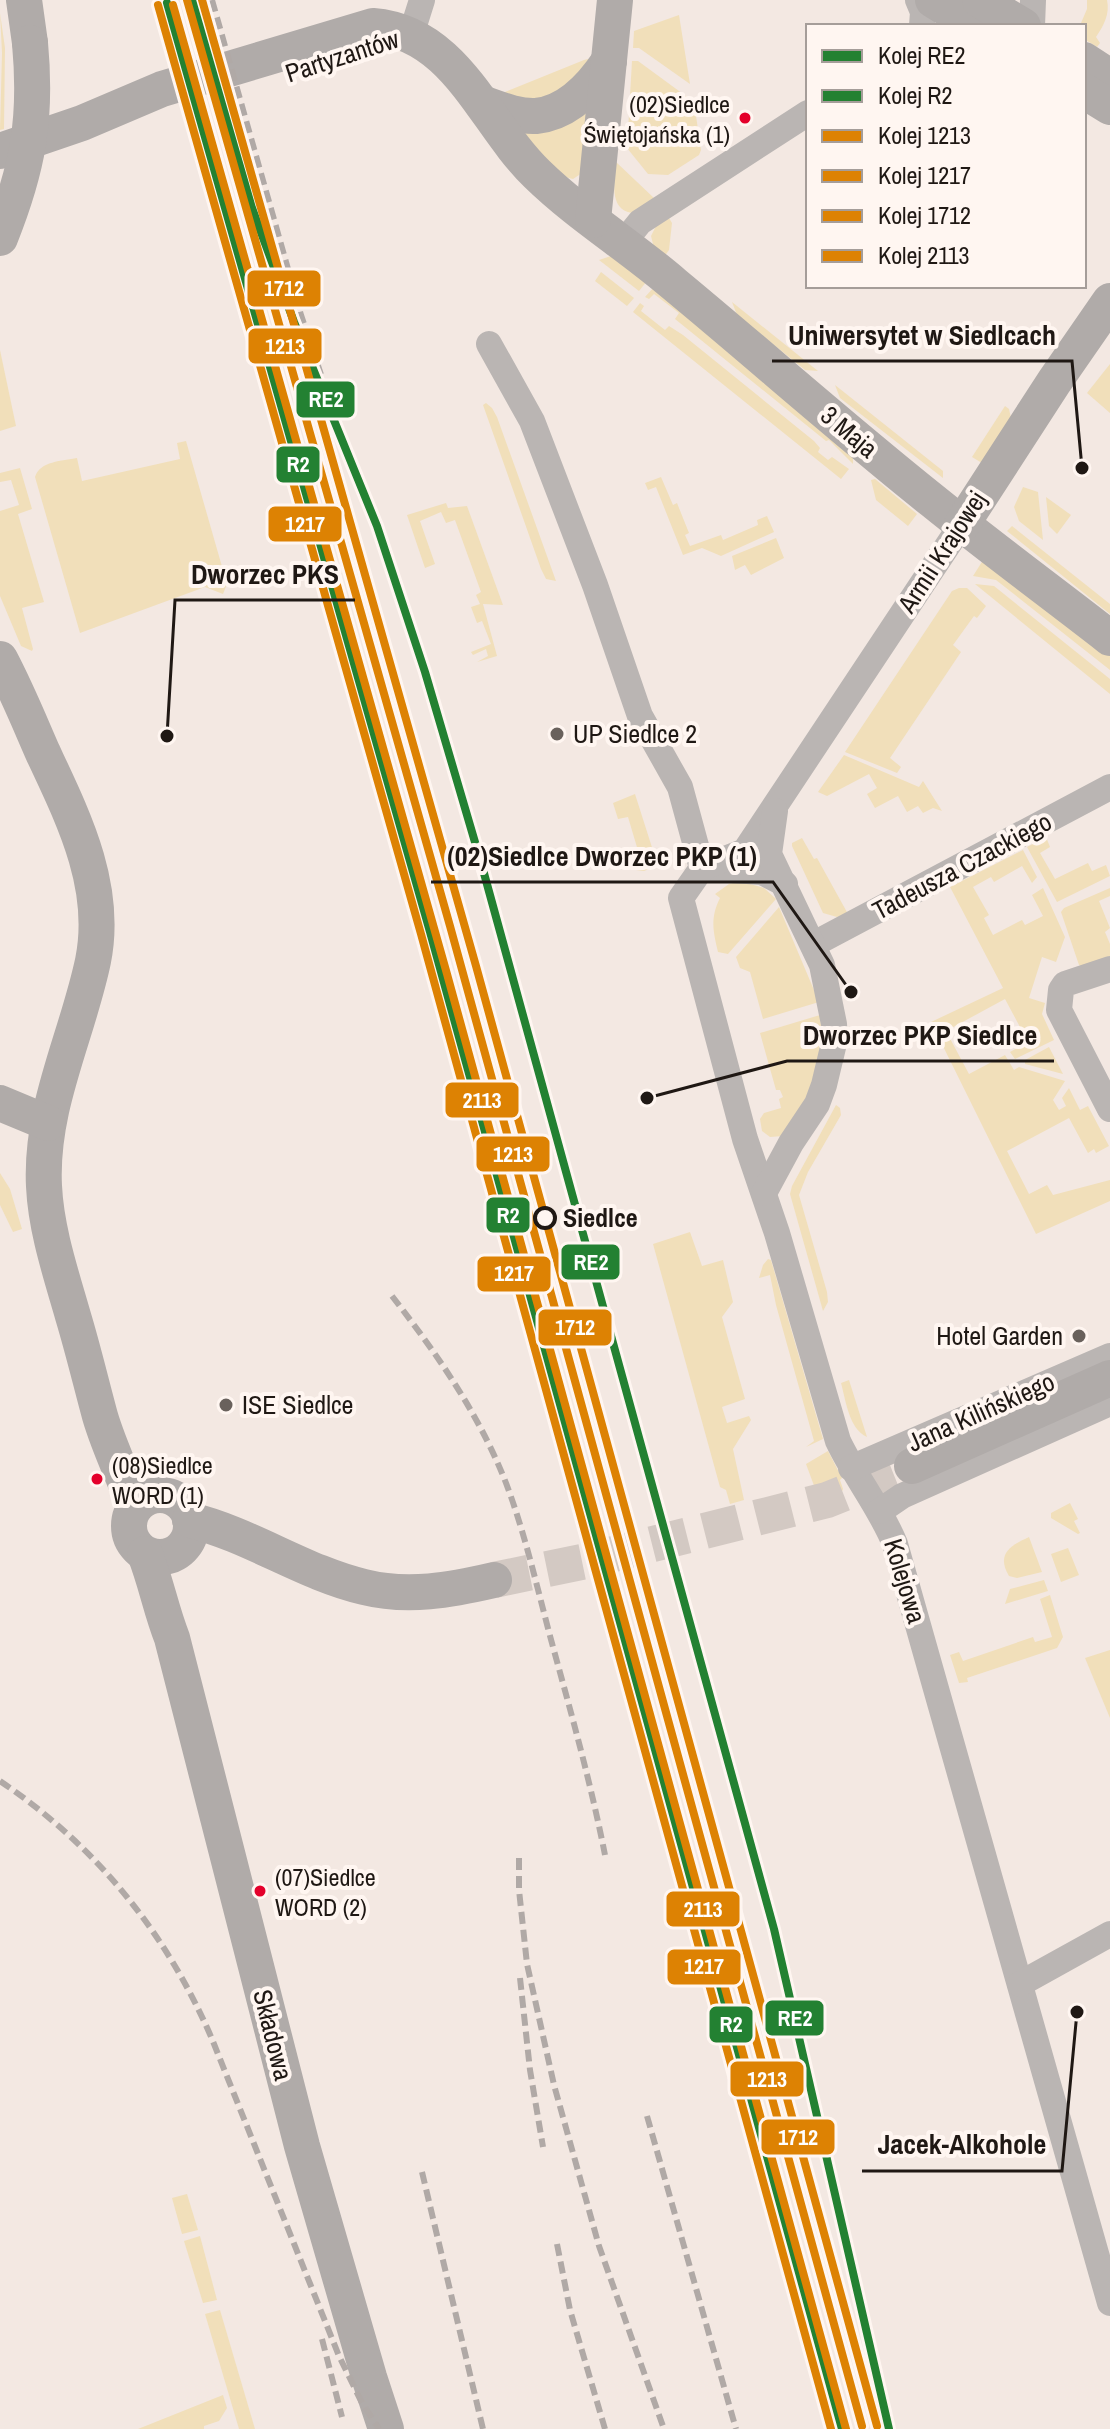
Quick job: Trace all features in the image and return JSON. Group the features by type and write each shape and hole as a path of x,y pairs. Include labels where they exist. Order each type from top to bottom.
{"main road":[{"path":"0,239 21,183 31,137 34,96 24,0"},
{"path":"593,220 615,0"},
{"path":"967,10 1016,24"},
{"name":"3 Maja","path":"411,35 439,52 482,103 505,139 549,186 623,243 962,524 1110,638"},
{"name":"Partyzantów","path":"0,151 82,123 169,108 411,35"},
{"path":"482,103 509,112 537,116 561,108 593,83 609,61"},
{"path":"1086,61 1110,77"},
{"path":"1086,92 1110,107"},
{"name":"Armii Krajowej","path":"962,524 1110,301"},
{"path":"0,659 74,819 95,893 97,926 93,960 48,1123 44,1156 46,1212 100,1417 145,1501"},
{"path":"0,1103 48,1123"},
{"name":"Jana Kilińskiego","path":"912,1466 1110,1378"},
{"path":"174,1543 181,1503 164,1495 145,1501 129,1520 129,1536 136,1548 174,1543 223,1528 341,1581 392,1592 453,1589 494,1580"},
{"name":"Składowa","path":"174,1543 175,1613 172,1638 302,2146 386,2429"}],"street":[{"path":"411,35 422,0"},
{"path":"918,0 923,12 922,24"},
{"path":"1032,24 1033,0"},
{"path":"623,243 640,222 806,114"},
{"path":"489,344 532,421 595,585 640,716 680,787 702,868 762,872 785,884"},
{"name":"Armii Krajowej","path":"702,868 745,851 962,524"},
{"name":"Tadeusza Czackiego","path":"814,944 1110,787"},
{"path":"764,1193 817,1104 835,1039 822,965 769,854 776,803"},
{"name":"Kolejowa","path":"702,868 681,898 745,1139 838,1441 851,1468 880,1511 900,1559 1110,2303"},
{"path":"1110,969 1065,984 1059,1010 1110,1109"},
{"path":"745,1139 763,1146 791,1143"},
{"name":"Jana Kilińskiego","path":"851,1468 1110,1356"},
{"name":"Jana Kilińskiego","path":"880,1511 902,1496 1110,1403"},
{"path":"1020,1984 1110,1934"}],"shaded area":[{"path":"1087,0 1107,0 1106,19 1096,37 1100,43 1097,47 1086,40 1086,24 1072,24 1081,23"},
{"path":"0,13 5,48 4,129 0,130 2,53"},
{"path":"679,15 690,84 639,48 633,48 634,31"},
{"path":"592,58 551,105 495,96 584,60"},
{"path":"632,61 638,61 694,102 701,150 699,155 668,175 648,174 627,148"},
{"path":"587,102 582,173 573,179 548,164 513,122"},
{"path":"616,162 655,199 632,213 619,206 614,185"},
{"path":"669,218 672,223 669,250 664,257 654,248 651,236 656,226"},
{"path":"614,255 647,281 639,291 599,260"},
{"path":"601,272 634,298 627,306 595,281"},
{"path":"654,287 853,458 853,464 829,440 826,441 675,319 679,313 654,294 649,299 645,297"},
{"path":"732,302 818,371 805,370 737,315"},
{"path":"640,303 644,306 641,311 665,330 669,326 683,335 814,441 820,448 818,452 828,460 832,457 849,469 841,479 633,312"},
{"path":"0,350 16,426 0,431"},
{"path":"1110,364 1110,413 1087,393"},
{"path":"835,385 943,471 943,478 840,398"},
{"path":"486,403 497,417 556,581 546,579 541,569 483,405"},
{"path":"1005,406 1011,418 982,463 972,457"},
{"path":"186,441 227,584 223,594 205,587 80,633 35,477 42,468 52,463 77,458 82,481 180,459 177,443"},
{"path":"20,468 32,509 18,514 44,602 22,608 32,651 21,646 0,596 0,511 19,505 11,480 0,482 0,473"},
{"path":"661,477 673,505 677,503 689,533 685,535 690,546 721,535 723,540 758,525 757,520 767,516 774,532 721,556 702,548 683,555 656,487 648,490 645,483"},
{"path":"875,479 917,514 908,526 876,500 871,480"},
{"path":"1023,487 1038,492 1043,540 1019,521 1014,507"},
{"path":"1046,497 1071,515 1057,534 1049,526"},
{"path":"446,503 448,508 467,506 503,605 483,604 497,656 477,662 488,656 486,649 473,655 471,652 491,644 482,621 477,623 471,607 480,604 476,595 481,592 455,520 446,523 441,512 420,521 435,564 425,568 407,515"},
{"path":"1012,526 1110,604 1110,614 1007,531"},
{"path":"776,538 784,558 751,575 745,565 735,570 732,556"},
{"path":"985,557 1110,653 1110,670 996,580 973,576"},
{"path":"975,584 994,586 1110,679 1110,694"},
{"path":"967,588 986,606 977,618 974,616 953,645 961,652 890,758 901,767 897,773 845,752 952,591"},
{"path":"844,755 919,787 923,781 942,811 933,808 923,813 918,806 907,812 898,796 875,808 867,794 877,788 869,774 827,796 818,792"},
{"path":"635,794 656,860 652,868 644,871 636,870 639,854 628,817 618,819 613,803"},
{"path":"1046,837 1050,847 1040,853 1055,879 1088,863 1092,871 1106,865 1110,876 1057,902 1027,847"},
{"path":"802,838 814,859 817,858 848,914 837,917 823,913 792,846"},
{"path":"1023,850 1037,877 1032,883 1022,866 994,882 991,877 973,887 989,915 984,918 993,935 1022,920 1025,925 1043,916 1032,895 1043,888 1065,937 1056,962 1042,957 1029,998 1045,1003 1042,1014 1054,1040 1015,1059 1010,1052 1028,1042 1005,999 946,1031 969,1074 1005,1055 1014,1070 1019,1067 1065,1081 1053,1100 1059,1110 1066,1106 1062,1098 1069,1088 1080,1110 1088,1106 1109,1146 1096,1153 1094,1149 1088,1153 1069,1118 1007,1151 1029,1194 1047,1185 1053,1195 1110,1180 1110,1201 1036,1234 931,1022 1003,988 950,887"},
{"path":"740,881 764,888 776,899 728,954 718,952 713,925 720,898 715,894 729,884"},
{"path":"1110,888 1110,896 1099,901 1110,928 1105,932 1110,944 1110,956 1083,967 1079,965 1061,912"},
{"path":"779,907 819,1002 763,1019 750,972 740,968 736,957"},
{"path":"820,1015 822,1038 810,1096 783,1136 770,1137 762,1131 760,1119 764,1113 781,1108 779,1099 783,1097 780,1090 776,1090 760,1033"},
{"path":"1049,1047 1063,1074 1025,1064 1025,1060"},
{"path":"836,1105 841,1115 808,1172 799,1195 827,1292 828,1302 823,1311 790,1194"},
{"path":"0,1173 10,1189 22,1229 13,1232 0,1205"},
{"path":"690,1232 702,1266 723,1260 733,1302 722,1317 745,1399 722,1407 727,1423 749,1416 751,1420 733,1449 744,1500 730,1504 726,1490 720,1487 653,1244"},
{"path":"768,1259 771,1260 823,1439 806,1447 814,1441 770,1275 759,1278"},
{"path":"849,1380 867,1437 856,1428 849,1414 841,1383"},
{"path":"828,1451 842,1478 843,1489 841,1494 828,1498 816,1491 806,1464"},
{"path":"1070,1503 1078,1519 1074,1521 1078,1534 1051,1518 1051,1513"},
{"path":"1029,1537 1042,1572 1017,1578 1009,1576 1004,1562 1007,1552"},
{"path":"1068,1548 1079,1575 1061,1582 1051,1554"},
{"path":"1044,1580 1048,1591 1005,1604 1010,1589"},
{"path":"1050,1595 1063,1637 1057,1648 959,1683 950,1655 959,1652 963,1661 1033,1637 1035,1642 1052,1637 1040,1599"},
{"path":"1110,1650 1110,1718 1085,1658"},
{"path":"187,2194 198,2230 182,2234 172,2198"},
{"path":"200,2236 217,2300 203,2303 184,2241"},
{"path":"220,2310 255,2429 239,2429 205,2314"},
{"path":"223,2395 227,2408 219,2421 204,2426 204,2429 138,2429"}],"tunnel":[{"path":"494,1580 586,1561 827,1500 912,1466"}],"railway":[{"path":"157,0 163,17"},
{"path":"212,0 301,315 342,437"},
{"path":"392,1296 456,1385 506,1483 526,1544 574,1724 605,1855"},
{"path":"0,1781 35,1806 97,1863 125,1894 173,1963 212,2039 339,2356 362,2403 379,2429"},
{"path":"519,1858 519,1890 527,1964 554,2085 599,2246 664,2429"},
{"path":"520,1978 530,2070 543,2147"},
{"path":"647,2116 736,2429"},
{"path":"422,2172 483,2429"},
{"path":"557,2244 570,2310 605,2429"},
{"path":"322,2339 342,2417"}],"rail line":[{"name":"1213","path":"187,0 450,926 862,2426"},
{"name":"RE2","path":"192,0 252,208 294,322 377,526 425,672 482,866 774,1929 889,2429"},
{"name":"1712","path":"202,0 476,966 877,2426"},
{"name":"R2","path":"167,3 430,932 842,2429"},
{"name":"1217","path":"158,5 421,934 831,2429"},
{"name":"2113","path":"173,5 447,974 846,2429"}],"place":[{"name":"(02)Siedlce Świętojańska (1)","path":"745,118"},
{"name":"Uniwersytet w Siedlcach","path":"1082,468"},
{"name":"UP Siedlce 2","path":"557,734"},
{"name":"Dworzec PKS","path":"167,736"},
{"name":"(02)Siedlce Dworzec PKP (1)","path":"851,992"},
{"name":"Dworzec PKP Siedlce","path":"647,1098"},
{"name":"Siedlce","path":"545,1218"},
{"name":"Hotel Garden","path":"1079,1336"},
{"name":"ISE Siedlce","path":"226,1405"},
{"name":"(08)Siedlce WORD (1)","path":"97,1479"},
{"name":"(07)Siedlce WORD (2)","path":"260,1891"},
{"name":"Jacek-Alkohole","path":"1077,2012"}]}
